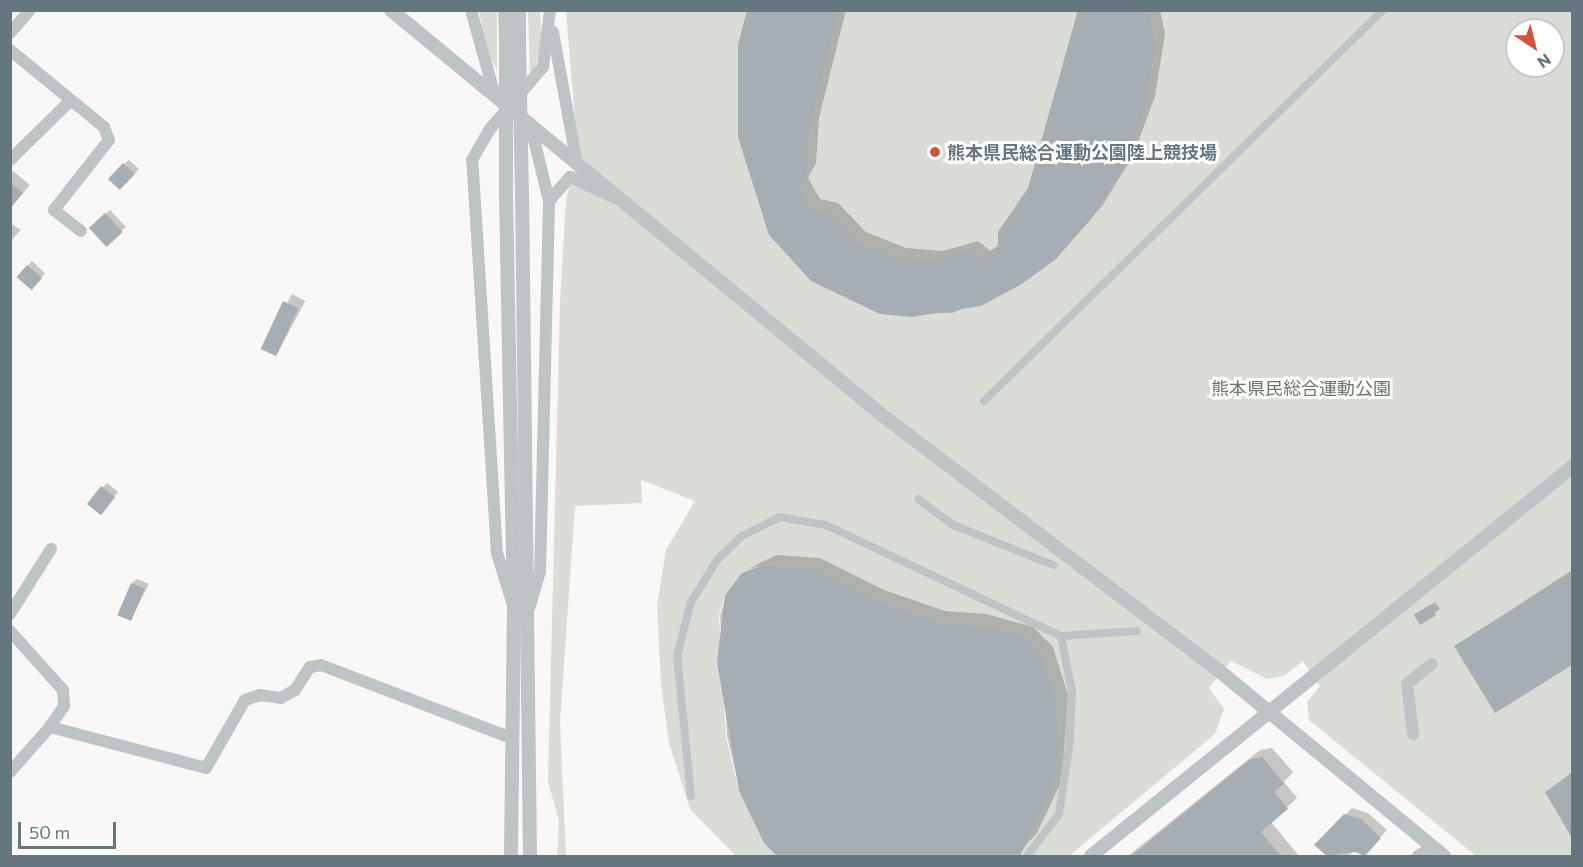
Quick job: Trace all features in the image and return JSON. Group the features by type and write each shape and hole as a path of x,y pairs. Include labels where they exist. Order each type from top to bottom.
{"street":[{"path":"10,33 30,10"},
{"path":"392,10 495,96 576,159 882,415 1267,710 1444,856"},
{"path":"471,10 495,96"},
{"path":"505,10 512,41 522,192 530,606 530,856"},
{"path":"511,856 509,737 514,608 506,195 512,41 519,10"},
{"path":"514,608 496,553 472,159 510,106 543,67 550,10"},
{"path":"550,10 576,159"},
{"path":"984,401 1383,10"},
{"path":"10,50 104,127 109,140 54,210 81,231"},
{"path":"10,160 70,101"},
{"path":"530,122 549,201 540,572 530,606"},
{"path":"549,201 570,177 629,204"},
{"path":"1091,856 1267,710 1572,467"},
{"path":"918,499 953,525 1053,565"},
{"path":"691,796 677,656 691,602 727,551 780,517 826,525 1061,636 1137,631"},
{"path":"10,614 51,549"},
{"path":"10,631 63,690 64,706 50,727 10,772"},
{"path":"1027,856 1059,814 1069,748 1072,692 1061,636"},
{"path":"1413,734 1407,684 1432,664"},
{"path":"50,727 206,768 245,700 260,695 281,698 295,690 310,667 321,665 509,737"},
{"path":"1418,856 1432,847"}],"green space":[{"path":"479,11 497,11 497,71 487,51"},
{"path":"528,11 540,11 542,47 530,81"},
{"name":"熊本県民総合運動公園","path":"566,11 1572,11 1572,856 1476,856 1309,720 1307,702 1320,686 1303,661 1284,676 1267,679 1231,661 1209,688 1224,709 1215,734 1069,856 1020,856 1053,791 1059,749 1058,706 1044,657 1023,637 1003,629 935,621 874,600 810,568 765,564 742,573 725,595 719,616 726,737 739,791 777,856 736,856 690,809 669,743 661,684 657,605 666,550 695,501 641,480 642,503 575,506 560,722 566,856 557,856 559,821 548,781 560,303 566,199 578,157"}],"building":[{"path":"747,10 839,10 809,129 807,174 799,189 810,209 828,213 855,242 895,258 931,260 967,251 979,260 998,248 998,232 1028,188 1078,10 1148,10 1155,45 1145,107 1123,167 1092,218 1055,260 1020,285 981,306 912,317 880,314 811,281 769,235 738,137 738,45"},
{"path":"123,163 135,174 120,190 108,179"},
{"path":"10,182 23,193 10,209"},
{"path":"105,213 123,232 107,247 89,228"},
{"path":"27,265 42,278 32,290 17,277"},
{"path":"283,301 298,308 276,356 261,349"},
{"path":"101,486 115,497 101,515 87,504"},
{"path":"765,564 810,568 874,600 935,621 1003,629 1023,637 1044,657 1058,706 1059,749 1053,791 1020,856 777,856 764,843 739,791 717,662 725,595 742,573"},
{"path":"1572,572 1572,665 1495,713 1454,646"},
{"path":"131,583 145,589 131,621 117,615"},
{"path":"1430,605 1436,615 1420,625 1414,615"},
{"path":"1262,757 1284,784 1274,792 1288,809 1261,832 1281,856 1131,856 1249,760"},
{"path":"1572,775 1572,838 1545,792"},
{"path":"1344,814 1361,819 1381,838 1365,856 1355,852 1327,856 1314,845"}],"place":[{"name":"熊本県民総合運動公園陸上競技場","path":"935,152"}]}
